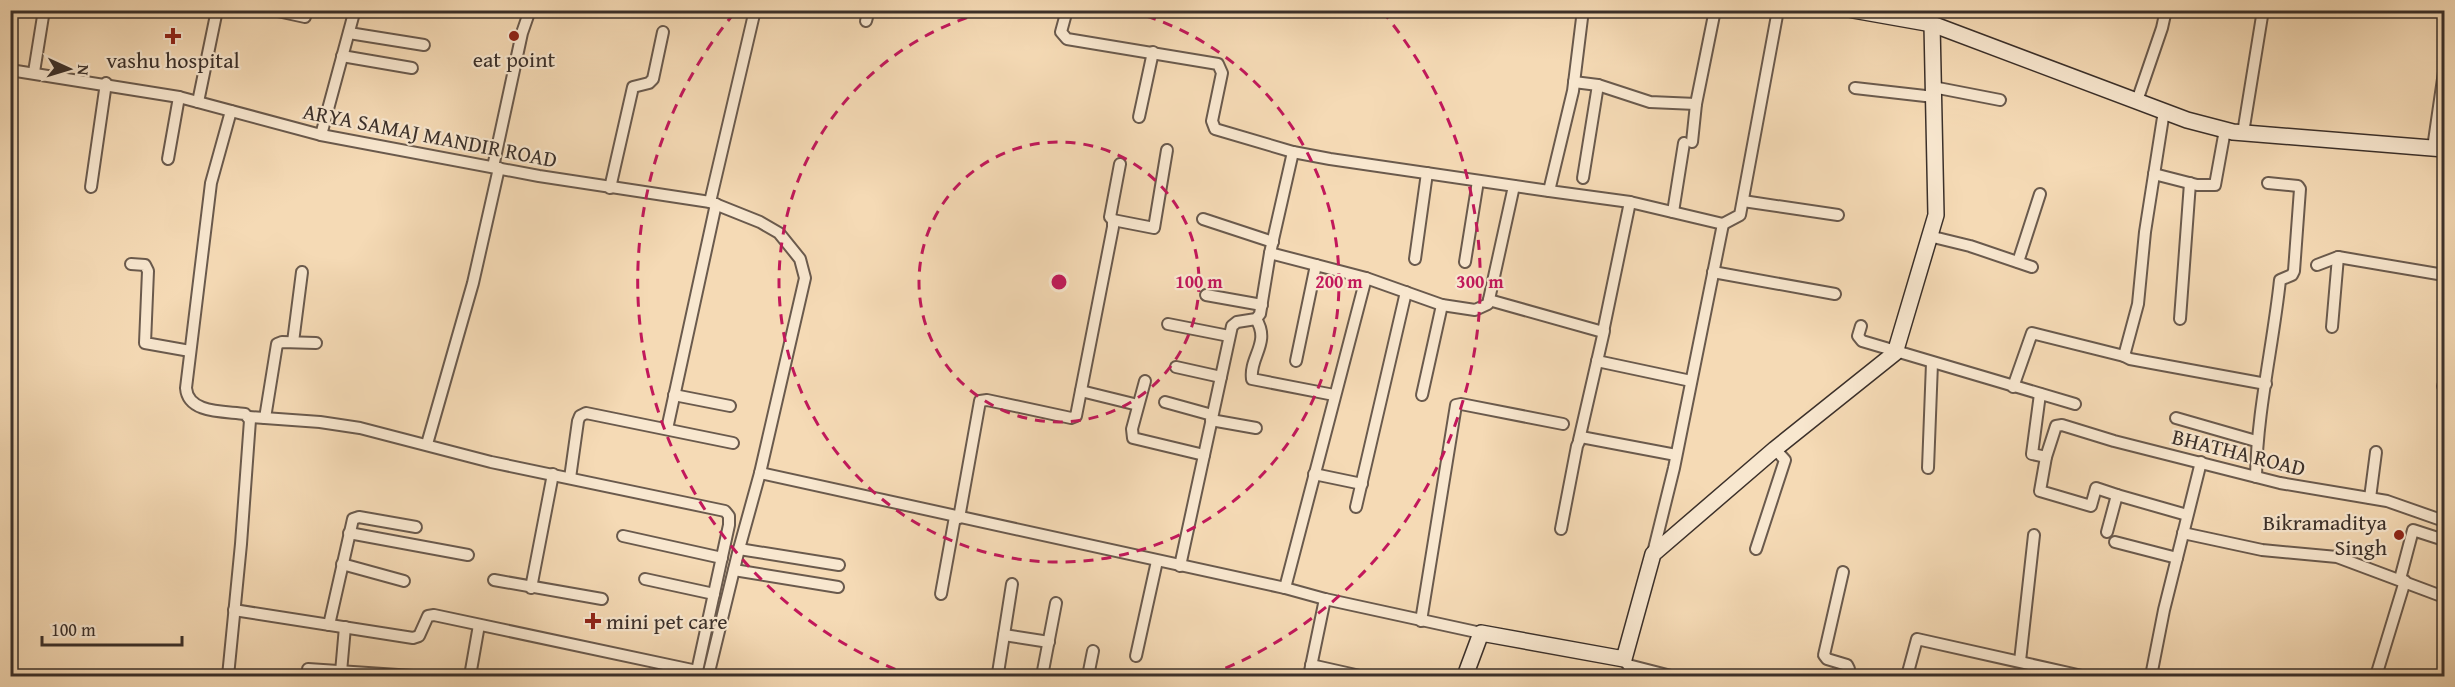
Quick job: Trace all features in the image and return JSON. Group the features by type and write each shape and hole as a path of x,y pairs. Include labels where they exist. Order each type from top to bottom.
{"street":[{"path":"34,72 44,10"},
{"path":"198,102 217,10"},
{"path":"273,10 305,17"},
{"path":"427,444 473,284 522,33 530,10"},
{"path":"667,429 755,10"},
{"path":"1067,10 1062,28 1064,37 1218,64 1222,73 1212,121 1213,128 1293,152 1630,202 1723,224 1740,215 1778,10"},
{"path":"1549,191 1574,82 1583,10"},
{"path":"1673,212 1714,10"},
{"path":"1853,10 1925,19 2164,111 2225,130 2243,133 2439,149 2445,72"},
{"path":"2137,101 2166,10"},
{"path":"2243,133 2263,10"},
{"path":"321,135 354,13"},
{"path":"1653,554 1775,449 1895,353 1936,215 1934,92 1925,19"},
{"path":"610,188 632,89 635,85 649,83 653,79 663,32"},
{"path":"349,33 424,45"},
{"path":"1139,117 1153,52"},
{"path":"342,56 412,68"},
{"name":"ARYA SAMAJ MANDIR ROAD","path":"10,70 106,83 178,97 321,135 610,188 713,203 760,222 779,233 801,259 805,272 804,285 760,473"},
{"path":"1574,82 1598,85 1650,102 1696,104"},
{"path":"91,187 106,83"},
{"path":"1583,178 1598,85"},
{"path":"1855,88 1934,92 2000,100"},
{"path":"168,159 178,97"},
{"path":"231,111 211,183 186,388 189,400 194,405 206,409 245,414 249,417 338,424 427,444 491,462 725,511 729,520 697,674 429,615 416,638 234,610"},
{"path":"2124,356 2138,304 2164,111"},
{"path":"2154,174 2205,186 2216,185 2225,130"},
{"path":"1113,220 1154,228 1167,150"},
{"path":"1256,319 1262,304 1271,248 1293,152"},
{"path":"941,594 980,400 1073,418 1076,416 1113,220 1110,217 1120,164"},
{"path":"1415,259 1427,173"},
{"path":"1465,262 1478,181"},
{"path":"2180,319 2190,183"},
{"path":"2256,477 2256,441 2280,280 2292,275 2294,271 2300,189 2298,186 2268,183"},
{"path":"1203,219 1316,265 1366,278 1442,305 1475,310 1488,304 1514,186"},
{"path":"2018,262 2040,195"},
{"path":"1743,201 1838,215"},
{"path":"1561,528 1630,202"},
{"path":"1624,659 1653,554 1676,455 1723,224"},
{"path":"1929,236 1970,246 2032,267"},
{"path":"2332,327 2338,257"},
{"path":"2317,265 2338,257 2445,275"},
{"path":"131,264 145,266 148,271 145,343 190,351"},
{"path":"1296,360 1316,265"},
{"path":"293,342 302,272"},
{"path":"1713,272 1835,294"},
{"path":"1285,588 1366,278"},
{"path":"1356,507 1406,292"},
{"path":"1206,295 1262,304"},
{"path":"1489,300 1598,332 1604,331"},
{"path":"1422,395 1442,305"},
{"path":"1256,319 1262,328 1262,335 1252,379 1334,394"},
{"path":"1180,566 1229,336 1234,322 1256,319"},
{"path":"1168,324 1229,336"},
{"path":"1860,326 1859,340 1895,353 2074,404"},
{"path":"2013,387 2032,333 2130,359 2266,384"},
{"path":"266,418 277,344 316,343"},
{"path":"1597,361 1691,381"},
{"path":"1928,468 1932,363"},
{"path":"1176,367 1221,377"},
{"path":"1145,381 1131,432 1134,439 1204,455"},
{"path":"1082,391 1138,405"},
{"path":"2040,394 2032,454 2046,457 2040,491 2091,506 2096,488 2187,515"},
{"path":"674,395 730,406"},
{"path":"1165,402 1212,418 1256,428"},
{"path":"1421,621 1456,405 1461,404 1563,424"},
{"path":"570,478 578,421 582,414 590,413 733,442"},
{"path":"228,676 241,544 249,417"},
{"path":"2176,418 2256,441"},
{"name":"BHATHA ROAD","path":"2046,457 2055,428 2060,425 2256,477 2313,490 2393,503 2445,521"},
{"path":"1579,440 1585,437 1676,455"},
{"path":"1756,549 1785,460 1775,449"},
{"path":"2370,498 2376,452"},
{"path":"2151,676 2201,462"},
{"path":"708,676 760,473 957,518 1285,588 1421,621 1624,659 1628,665 1671,676"},
{"path":"531,588 553,474"},
{"path":"1314,474 1362,484"},
{"path":"2107,532 2117,495"},
{"path":"329,625 353,519 357,517 416,527"},
{"path":"2376,676 2414,530 2445,540"},
{"path":"350,533 468,555"},
{"path":"2183,533 2262,550 2337,557 2445,597"},
{"path":"2020,661 2034,535"},
{"path":"623,536 722,558"},
{"path":"2115,542 2177,558"},
{"path":"739,549 839,566"},
{"path":"1136,656 1157,561"},
{"path":"342,564 404,581"},
{"path":"734,570 838,587"},
{"path":"1843,572 1824,655 1849,666 1847,676"},
{"path":"645,579 714,594"},
{"path":"494,580 602,599"},
{"path":"998,673 1012,584"},
{"path":"1309,676 1325,599"},
{"path":"1042,676 1056,603"},
{"path":"470,676 479,625"},
{"path":"341,672 345,627"},
{"path":"1465,676 1481,633"},
{"path":"1004,635 1049,642"},
{"path":"1907,676 1917,639 2082,676"},
{"path":"1088,676 1093,651"},
{"path":"1311,665 1360,676"},
{"path":"309,669 413,676"}],"place":[{"name":"vashu hospital","path":"173,36"},
{"name":"eat point","path":"514,36"},
{"name":"Bikramaditya Singh","path":"2399,535"},
{"name":"mini pet care","path":"593,621"}]}
